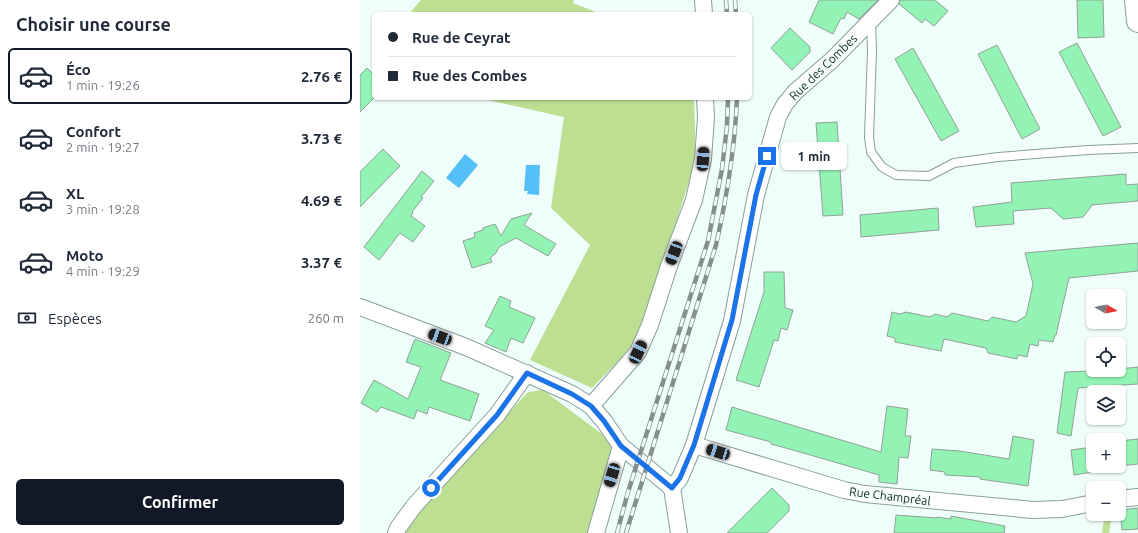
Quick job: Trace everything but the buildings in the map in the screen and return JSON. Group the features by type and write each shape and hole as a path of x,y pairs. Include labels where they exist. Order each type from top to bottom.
{"main road":[{"path":"1136,0 1138,20"}],"street":[{"path":"703,0 704,12"},
{"name":"Rue des Combes","path":"672,488 680,478 694,445 732,320 756,195 778,117 785,104 795,92 832,60 891,0"},
{"path":"591,406 638,352 650,325 669,266 694,200 703,159 706,118 705,100"},
{"path":"360,307 466,347 527,373 572,394 591,406 604,421 621,446 672,488 680,533"},
{"path":"396,533 414,506 497,415 527,373"},
{"name":"Rue Champréal","path":"694,445 844,490 865,494 1033,510 1062,509 1086,504"},
{"path":"596,533 621,446"},
{"path":"1126,498 1138,497"}],"lane":[{"path":"871,22 872,50 869,137 871,152 882,167 896,175 929,176 954,163 998,157 1088,150 1138,148"}],"green space":[{"path":"421,0 574,0 573,3 596,12 411,12"},
{"path":"488,100 694,100 696,160 649,307 630,349 592,388 530,360 590,245 551,208 564,117"},
{"path":"543,390 614,443 590,533 404,533 406,526 447,479 528,392"},
{"path":"1104,521 1111,521 1109,533 1102,533"}],"water":[{"path":"465,154 478,165 459,188 446,178"},
{"path":"526,165 540,165 539,195 527,194 528,191 524,191"}],"railway":[{"path":"726,0 727,12"},
{"path":"735,0 736,12"},
{"path":"617,533 628,492 708,241 722,169 727,126 728,100"},
{"path":"626,533 716,245 730,172 737,100"}],"route":[{"path":"431,488 497,415 527,373 572,394 591,406 604,421 621,446 659,479 672,488 680,478 694,445 732,320 756,195 767,156"}]}
